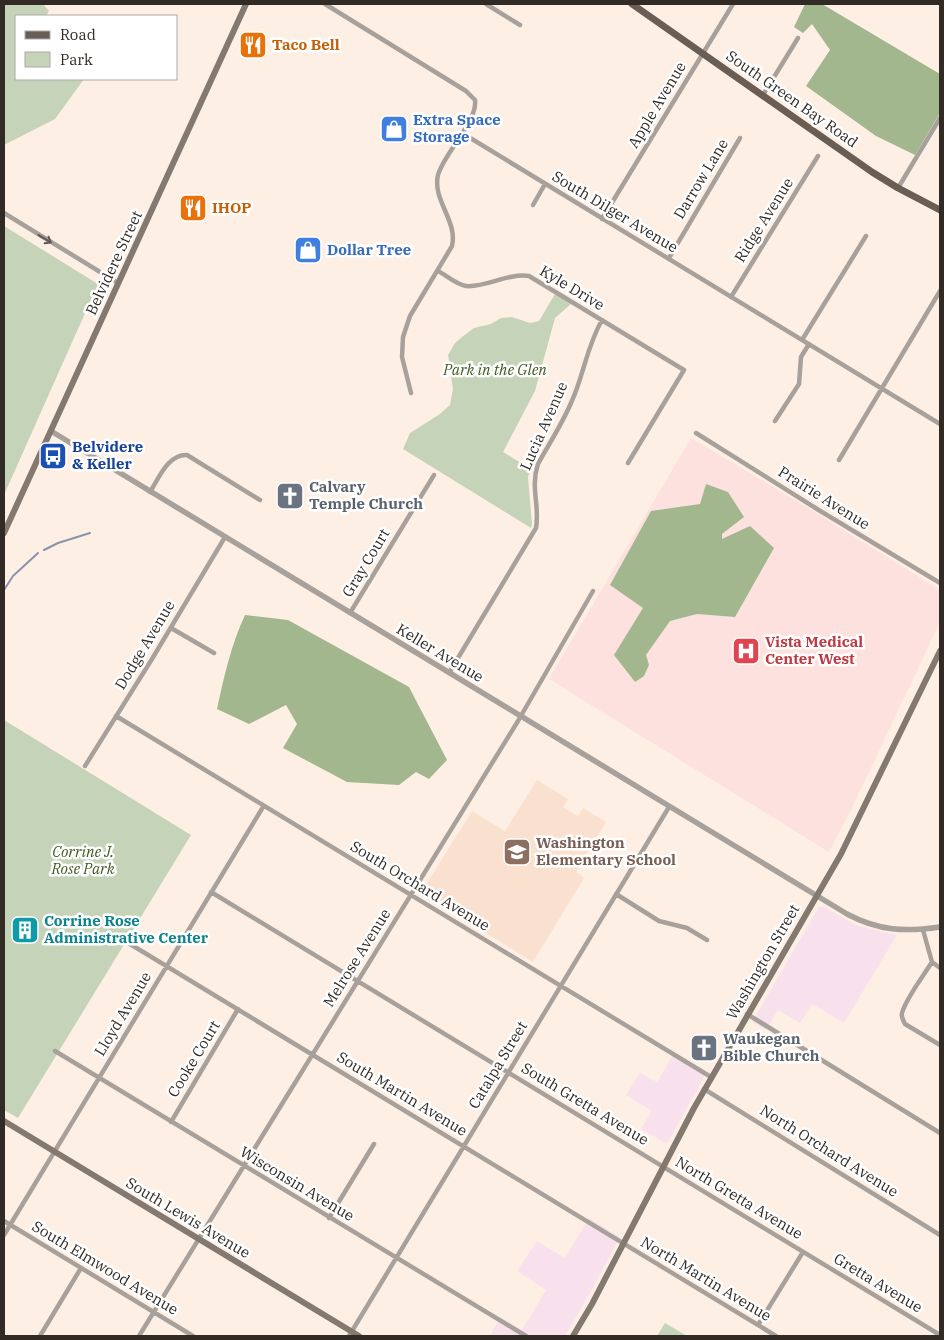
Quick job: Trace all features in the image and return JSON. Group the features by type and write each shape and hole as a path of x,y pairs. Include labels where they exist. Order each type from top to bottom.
{"main road":[{"name":"Belvidere Street","path":"4,533 246,4"},
{"name":"South Green Bay Road","path":"632,4 898,188 940,210"},
{"name":"Washington Street","path":"573,1336 592,1304 704,1089 841,854 940,650"},
{"name":"South Lewis Avenue","path":"4,1121 198,1238 350,1334 359,1336"}],"street":[{"path":"325,4 466,90 475,100 476,105 471,117 438,176 440,198 446,212 453,240 438,270 410,316 403,337 402,357 411,394"},
{"path":"486,4 520,25"},
{"name":"Apple Avenue","path":"602,219 733,4"},
{"path":"763,95 798,38"},
{"path":"898,188 940,118"},
{"name":"South Dilger Avenue","path":"462,133 940,424"},
{"name":"Darrow Lane","path":"669,258 740,138"},
{"name":"Ridge Avenue","path":"731,297 818,156"},
{"path":"533,205 545,184"},
{"path":"4,213 118,283"},
{"path":"802,340 866,236"},
{"name":"Kyle Drive","path":"438,270 466,286 513,276 529,276 684,370"},
{"path":"839,460 940,291"},
{"name":"Lucia Avenue","path":"450,673 536,528 537,514 533,480 535,473 572,402 593,336 602,320"},
{"path":"775,421 799,384 801,357 809,344"},
{"path":"628,463 684,370 690,368"},
{"name":"Keller Avenue","path":"51,431 847,914 868,924 894,930 923,930 940,927"},
{"name":"Prairie Avenue","path":"696,433 940,583"},
{"path":"150,492 172,459 180,455 187,455 260,500"},
{"name":"Gray Court","path":"350,613 434,475"},
{"name":"Dodge Avenue","path":"85,766 172,628 225,537"},
{"name":"Melrose Avenue","path":"139,1336 521,716 593,591"},
{"path":"172,628 214,653"},
{"name":"South Orchard Avenue","path":"116,716 263,807 711,1077"},
{"name":"Catalpa Street","path":"350,1334 669,806"},
{"name":"Lloyd Avenue","path":"4,1235 263,807"},
{"name":"South Gretta Avenue","path":"212,892 663,1166"},
{"path":"616,894 659,921 687,928 707,940"},
{"path":"923,930 932,962 940,968"},
{"name":"South Martin Avenue","path":"130,944 623,1243"},
{"path":"932,962 906,1003 902,1019 905,1024 940,1045"},
{"name":"Cooke Court","path":"171,1122 238,1009"},
{"path":"747,1014 940,1133"},
{"name":"Wisconsin Avenue","path":"56,1051 526,1336"},
{"name":"North Orchard Avenue","path":"704,1089 940,1235"},
{"path":"329,1218 374,1144"},
{"name":"North Gretta Avenue","path":"663,1166 803,1252"},
{"name":"South Elmwood Avenue","path":"4,1221 193,1336"},
{"name":"North Martin Avenue","path":"623,1243 776,1336"},
{"path":"758,1325 803,1252"},
{"name":"Gretta Avenue","path":"803,1252 940,1335"},
{"path":"40,1336 81,1268"}],"shaded area":[{"name":"Vista Medical Center West","path":"691,438 940,590 940,622 851,810 829,852 549,679"},
{"name":"Washington Elementary School","path":"537,780 568,799 563,807 578,816 583,808 606,822 576,872 584,878 533,962 421,893 472,811 505,831"},
{"path":"819,907 824,907 856,925 897,935 844,1023 812,1004 800,1023 778,1010 766,1030 752,1022"},
{"path":"674,1053 707,1072 667,1144 641,1129 652,1111 626,1095 640,1073 657,1082"},
{"path":"589,1218 620,1237 565,1336 490,1336 500,1317 522,1330 546,1290 517,1271 537,1241 565,1258"}],"green space":[{"path":"4,4 43,4 49,11 47,15 15,15 15,80 83,80 55,119 4,145"},
{"path":"805,4 822,4 940,74 940,113 915,155 876,136 806,86 830,50 812,24 803,33 794,27"},
{"path":"4,226 98,284 4,495"},
{"name":"Park in the Glen","path":"555,294 571,304 555,318 535,391 503,452 526,466 530,471 528,477 531,528 403,449 410,433 440,414 450,405 453,389 448,355 455,343 474,328 491,324 501,318 512,317 530,323 539,321"},
{"path":"706,484 728,492 744,517 722,534 722,539 750,526 774,548 735,617 697,614 670,621 646,655 649,665 644,676 635,682 614,655 643,608 610,585 651,511 700,504"},
{"path":"245,615 288,620 409,687 447,760 429,779 416,772 399,785 347,782 283,748 297,724 286,705 249,724 217,709 232,649"},
{"name":"Corrine J. Rose Park","path":"4,720 191,835 18,1118 4,1110"},
{"path":"665,1323 687,1336 657,1336"}],"waterway":[{"path":"44,550 58,543 90,533"},
{"path":"4,590 13,576 38,553"}],"place":[{"name":"Taco Bell","path":"253,45"},
{"name":"Extra Space Storage","path":"394,129"},
{"name":"IHOP","path":"193,208"},
{"name":"Dollar Tree","path":"308,250"},
{"name":"Belvidere & Keller","path":"53,456"},
{"name":"Calvary Temple Church","path":"290,496"},
{"name":"Vista Medical Center West","path":"746,651"},
{"name":"Washington Elementary School","path":"517,852"},
{"name":"Corrine Rose Administrative Center","path":"25,930"},
{"name":"Waukegan Bible Church","path":"704,1048"}]}
